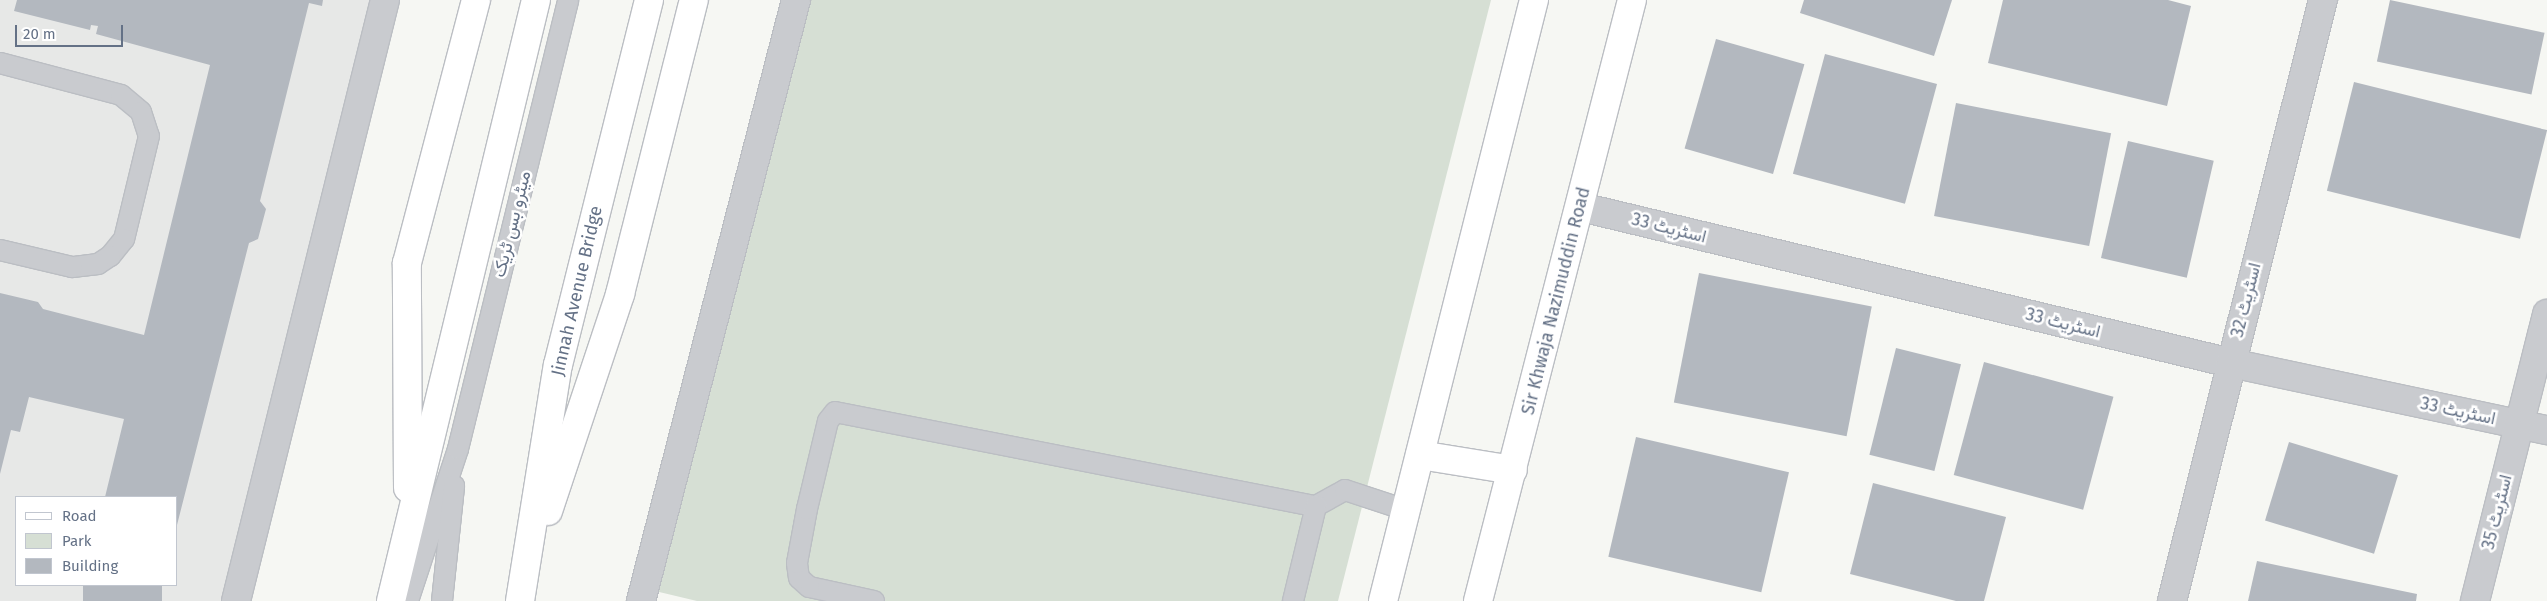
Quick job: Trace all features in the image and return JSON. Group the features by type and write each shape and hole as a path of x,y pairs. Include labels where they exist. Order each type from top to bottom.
{"main road":[{"path":"408,534 407,263 476,0"},
{"path":"391,601 536,0"},
{"name":"Jinnah Avenue Bridge","path":"522,594 558,364 649,0"},
{"path":"522,594 620,294 694,0"},
{"path":"1384,601 1534,0"},
{"name":"Sir Khwaja Nazimuddin Road","path":"1478,601 1581,207 1632,0"},
{"path":"1420,455 1513,470"}],"street":[{"path":"236,601 385,0"},
{"path":"641,601 796,0"},
{"name":"اسٹریٹ 32","path":"2172,601 2230,363 2323,0"},
{"name":"اسٹریٹ 33","path":"1581,207 2230,363 2547,430"},
{"name":"اسٹریٹ 35","path":"2475,601 2547,314"}],"lane":[{"name":"میٹرو بس ٹریک","path":"408,601 458,449 568,0"},
{"path":"0,63 121,95 141,112 149,136 124,239 110,256 98,264 72,267 0,250"},
{"path":"874,601 809,587 799,578 797,563 807,509 828,422 835,412 1316,506 1345,490 1406,510"},
{"name":"میٹرو بس ٹریک","path":"442,601 458,449"},
{"path":"1293,601 1316,506"}],"shaded area":[{"path":"0,0 385,0 236,601 0,601"}],"green space":[{"path":"788,0 1491,0 1338,601 697,601 655,591"}],"building":[{"path":"17,0 323,0 322,6 309,3 260,201 266,209 258,239 249,243 178,521 178,496 105,496 124,419 29,397 20,432 11,430 0,474 0,293 38,302 43,309 144,335 210,65 96,34 98,26 91,25 90,30 14,11"},
{"path":"1804,0 1952,0 1934,56 1800,13"},
{"path":"2003,0 2168,0 2191,6 2167,106 1988,63"},
{"path":"2390,0 2545,33 2531,94 2377,62"},
{"path":"1716,39 1804,64 1773,174 1685,149"},
{"path":"1825,54 1937,84 1905,204 1793,174"},
{"path":"2354,82 2547,130 2520,239 2327,191"},
{"path":"1956,103 2111,133 2089,246 1934,216"},
{"path":"2128,141 2214,161 2187,278 2101,258"},
{"path":"1699,273 1872,307 1847,436 1674,403"},
{"path":"1896,348 1961,364 1934,471 1869,455"},
{"path":"1984,362 2113,397 2083,510 1954,475"},
{"path":"1636,437 1789,472 1761,592 1608,557"},
{"path":"2289,442 2398,475 2374,554 2265,520"},
{"path":"1873,483 2006,517 1984,601 1956,601 1850,574"},
{"path":"2257,561 2417,594 2416,601 2248,601"},
{"path":"83,586 162,586 162,601 83,601"}]}
